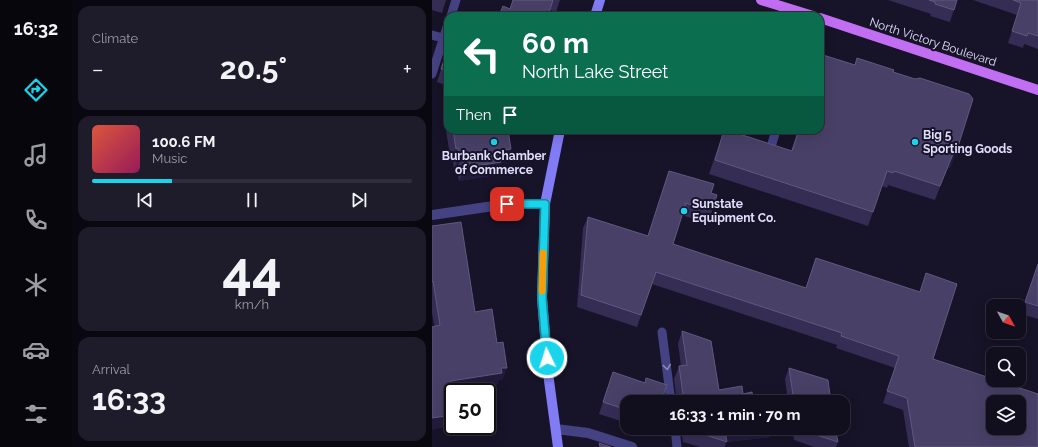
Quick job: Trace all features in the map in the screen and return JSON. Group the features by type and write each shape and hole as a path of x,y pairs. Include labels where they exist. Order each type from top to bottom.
{"main road":[{"path":"596,12 600,0"},
{"path":"761,0 794,12"},
{"name":"North Victory Boulevard","path":"824,19 1038,90"},
{"path":"558,447 548,373 542,298 545,204 559,134"}],"street":[{"path":"432,215 507,204 545,204"},
{"path":"556,429 588,433 632,447"}],"lane":[{"path":"452,12 456,0"},
{"path":"432,35 443,38 432,74"},
{"path":"755,150 769,154 775,134"},
{"path":"662,332 670,395"},
{"path":"676,435 677,447"}],"building":[{"path":"513,0 553,0 549,12 501,12 503,6 510,9"},
{"path":"929,0 957,0 954,10 935,4 935,2"},
{"path":"1013,0 1038,0 1038,36 1028,33 1027,36 1012,31 1021,3"},
{"path":"824,55 855,65 857,58 894,70 893,72 915,79 920,78 969,94 973,99 956,153 953,154 940,186 894,171 893,173 887,171 873,212 715,160 723,134 739,134 792,151 798,134 824,134"},
{"path":"444,60 444,70 441,69"},
{"path":"454,134 509,134 511,149 499,151 501,162 464,168 462,155 459,156 458,148 456,149"},
{"path":"669,171 714,184 711,193 717,195 713,208 708,206 706,210 686,203 673,244 806,288 816,258 920,292 926,273 957,284 933,359 986,377 986,387 1017,387 1038,394 1038,447 915,447 907,398 887,391 899,356 841,336 842,333 656,272 641,315 581,295 588,217 648,236"},
{"path":"461,222 475,312 492,309 497,343 503,342 507,368 501,368 502,373 451,381 451,383 444,383 444,416 432,418 432,327 440,325 433,281 432,282 432,226"},
{"path":"1038,264 1038,306 1026,302"},
{"path":"682,331 711,341 719,390 742,386 743,394 752,392 753,395 683,395 679,366 687,365"},
{"path":"789,368 828,380 830,395 793,395"},
{"path":"613,372 645,383 646,378 667,385 663,395 620,395 620,408 603,402"},
{"path":"706,435 726,435 727,442"},
{"path":"816,435 836,435 838,442"},
{"path":"599,443 611,447 600,447"}],"slow traffic":[{"path":"542,291 543,253"}],"place":[{"name":"Burbank Chamber of Commerce","path":"494,142"},
{"name":"Big 5 Sporting Goods","path":"915,142"},
{"name":"Sunstate Equipment Co.","path":"684,211"}],"route":[{"path":"507,204 545,204 542,298 547,358"}]}
